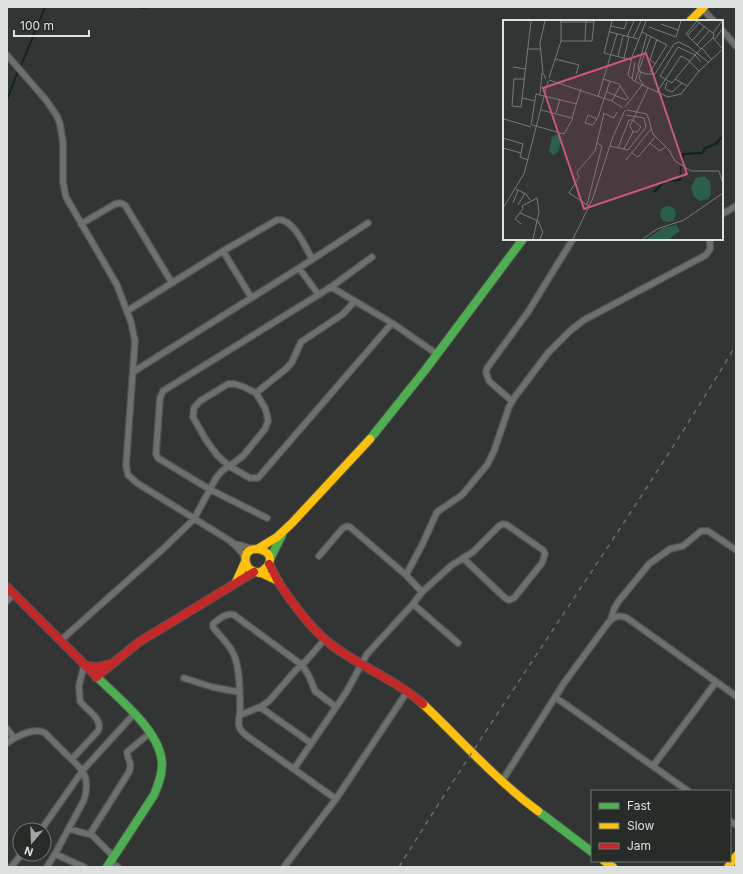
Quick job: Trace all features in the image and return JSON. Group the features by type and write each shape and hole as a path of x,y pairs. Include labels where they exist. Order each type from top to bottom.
{"main road":[{"path":"691,20 703,8"},
{"path":"236,582 246,555 256,548 269,543 283,532 358,452 408,394 522,240"},
{"path":"96,677 110,664 139,642 236,582 267,568 283,532"},
{"path":"256,548 264,550 268,554 269,562 278,581 300,613 325,639 347,655 407,692 439,719 502,781 536,811 591,851"},
{"path":"245,561 250,570 278,581"},
{"path":"7,587 134,714 150,733 159,748 162,757 162,771 154,795 112,863"},
{"path":"84,665 97,667 110,664"},
{"path":"105,686 106,674 110,664"},
{"path":"728,867 736,856"}],"street":[{"path":"703,8 713,20"},
{"path":"723,31 736,46"},
{"path":"8,56 52,108 60,124 63,143 64,188 68,201 113,276 134,332 135,341 126,466 128,475 138,483 232,542 242,553 245,561"},
{"path":"81,224 115,204 120,203 125,205 172,283"},
{"path":"723,213 736,206"},
{"path":"127,311 223,251 280,219 288,222 293,227 312,259"},
{"path":"133,372 368,223"},
{"path":"512,401 489,381 486,372 487,368 528,312 572,240"},
{"path":"406,575 437,512 462,495 487,465 494,451 512,401 548,353 571,330 584,320 706,255 710,249 710,240"},
{"path":"223,251 251,297"},
{"path":"267,518 209,489 161,461 157,456 161,393 330,287 372,257"},
{"path":"299,268 318,294"},
{"path":"330,287 392,323 437,354"},
{"path":"256,393 287,368 292,362 301,342 343,314 355,301"},
{"path":"60,641 163,549 194,519 209,489 219,475 229,466 243,456 263,433 267,425 268,421 265,408 256,393 235,384 228,384 200,401 194,408 194,421 217,454 229,466 250,478 255,479 392,323"},
{"path":"294,769 336,707 367,654 413,604 422,592 452,565 463,558 473,552 498,526 503,524 507,525 542,550 545,554 542,563 514,598 509,600 505,598 463,558"},
{"path":"319,556 342,529 347,526 354,529 406,575 422,592"},
{"path":"502,781 555,697 611,619 618,602 648,564 666,551 683,546 701,530 708,531 736,550"},
{"path":"232,542 256,548"},
{"path":"7,601 14,594"},
{"path":"413,604 458,643"},
{"path":"336,707 315,691 309,676 302,665 234,615 230,613 227,614 212,625 233,652 237,670 239,692 240,715 238,726 242,732 336,799"},
{"path":"611,619 619,616 627,618 736,696"},
{"path":"240,715 260,707 269,701 325,639"},
{"path":"72,759 98,731 100,726 99,721 80,701 79,686 84,665"},
{"path":"184,678 202,684 239,692"},
{"path":"653,766 716,682"},
{"path":"284,867 336,799 407,692"},
{"path":"555,697 687,790"},
{"path":"260,707 312,743"},
{"path":"47,822 83,770 134,714"},
{"path":"7,729 14,738"},
{"path":"7,743 14,738 35,731 41,731 45,733 83,770 87,784 87,791 84,800 47,867"},
{"path":"90,834 129,772 131,764 127,756 127,752 150,733"},
{"path":"69,829 90,834 98,840 112,863"},
{"path":"55,854 84,867"}],"waterway":[{"path":"20,68 45,7"},
{"path":"139,7 154,7"},
{"path":"7,100 18,71"}],"railway":[{"path":"399,867 426,823 640,499 736,345"}],"traffic: fast":[{"path":"370,439 426,369 522,240"},
{"path":"270,559 282,535"},
{"path":"97,677 138,717 147,728 155,740 160,753 162,765 161,777 154,795 107,867"},
{"path":"538,811 591,851"}],"traffic: slow":[{"path":"691,20 704,7"},
{"path":"259,548 277,537 292,523 370,439"},
{"path":"259,573 268,566 270,559 268,554 263,550 250,550 246,555 246,563 248,568 252,571 259,573 261,573 278,581"},
{"path":"236,582 245,562"},
{"path":"423,704 493,773 538,811"},
{"path":"728,867 736,856"},
{"path":"606,862 613,867"}],"traffic: jam":[{"path":"269,564 279,583 297,609 310,625 325,639 344,654 413,695 423,704"},
{"path":"96,677 139,642 254,572"},
{"path":"7,587 97,677"},
{"path":"85,666 97,667 110,664"}]}
